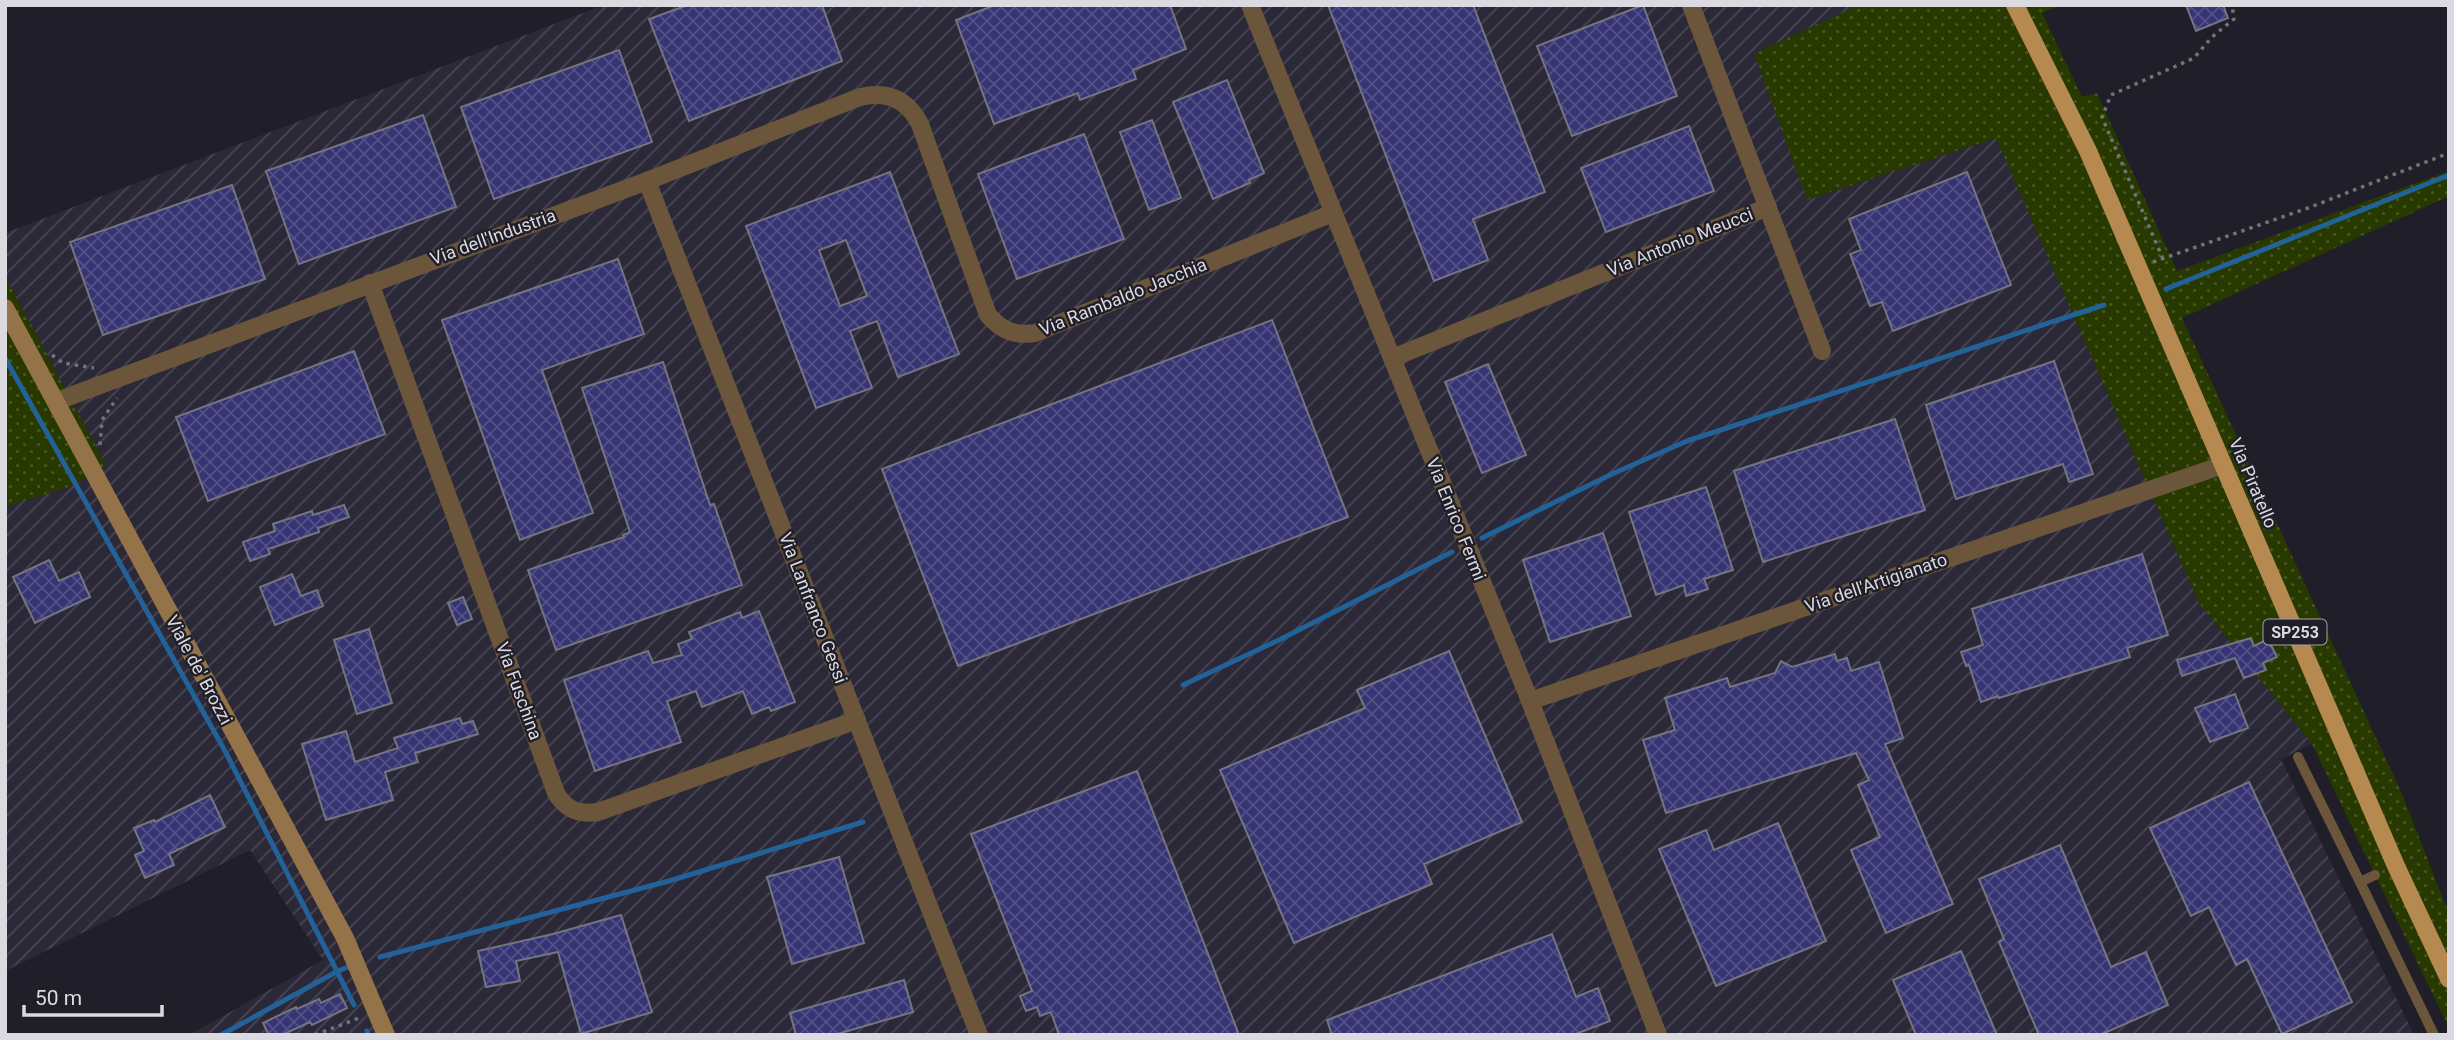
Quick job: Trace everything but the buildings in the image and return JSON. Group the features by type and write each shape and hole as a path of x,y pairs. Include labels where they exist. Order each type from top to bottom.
{"main road":[{"name":"Via Piratello","path":"2015,5 2074,120 2396,866 2449,979"}],"street":[{"name":"Via Enrico Fermi","path":"1250,5 1530,701 1658,1035"},
{"name":"Via Antonio Meucci","path":"1392,358 1768,207 1690,5"},
{"name":"Via dell'Industria","path":"57,401 647,181 860,97 874,93 889,95 902,101 913,111 920,124"},
{"name":"Via Rambaldo Jacchia","path":"920,124 988,315 997,325 1022,335 1035,333 1333,214"},
{"name":"Via Lanfranco Gessi","path":"647,181 979,1035"},
{"path":"1768,207 1822,351"},
{"name":"Via Fuschina","path":"370,283 561,802 578,813 598,812 856,720"},
{"name":"Viale de' Brozzi","path":"5,308 345,938 386,1035"},
{"name":"Via dell'Artigianato","path":"1530,701 2223,465"}],"lane":[{"path":"2298,757 2434,1035"},
{"path":"2360,882 2375,875"}],"path":[{"path":"2162,259 2102,117 2111,95 2194,58 2212,37 2234,19 2232,5"},
{"path":"2138,268 2308,208 2449,153"},
{"path":"315,1035 376,1011"}],"shaded area":[{"path":"604,5 1860,5 1754,53 1808,200 1996,138 2199,603 2312,744 2281,759 2414,1035 189,1035 323,960 250,850 5,971 5,507 72,486 106,465 5,276 5,233"}],"green space":[{"path":"1860,5 2061,5 2042,13 2082,97 2097,93 2177,271 2449,171 2449,196 2182,318 2402,794 2449,914 2449,1028 2312,744 2199,603 1996,138 1807,200 1754,53"},
{"path":"5,276 106,465 72,486 5,507"}],"waterway":[{"path":"2166,289 2449,175"},
{"path":"1482,538 1612,474 1687,441 2104,305"},
{"path":"5,358 225,751 354,1005"},
{"path":"1183,685 1281,639 1452,552"},
{"path":"380,957 669,881 863,822"},
{"path":"221,1035 353,965"},
{"path":"367,1031 368,1035"}]}
